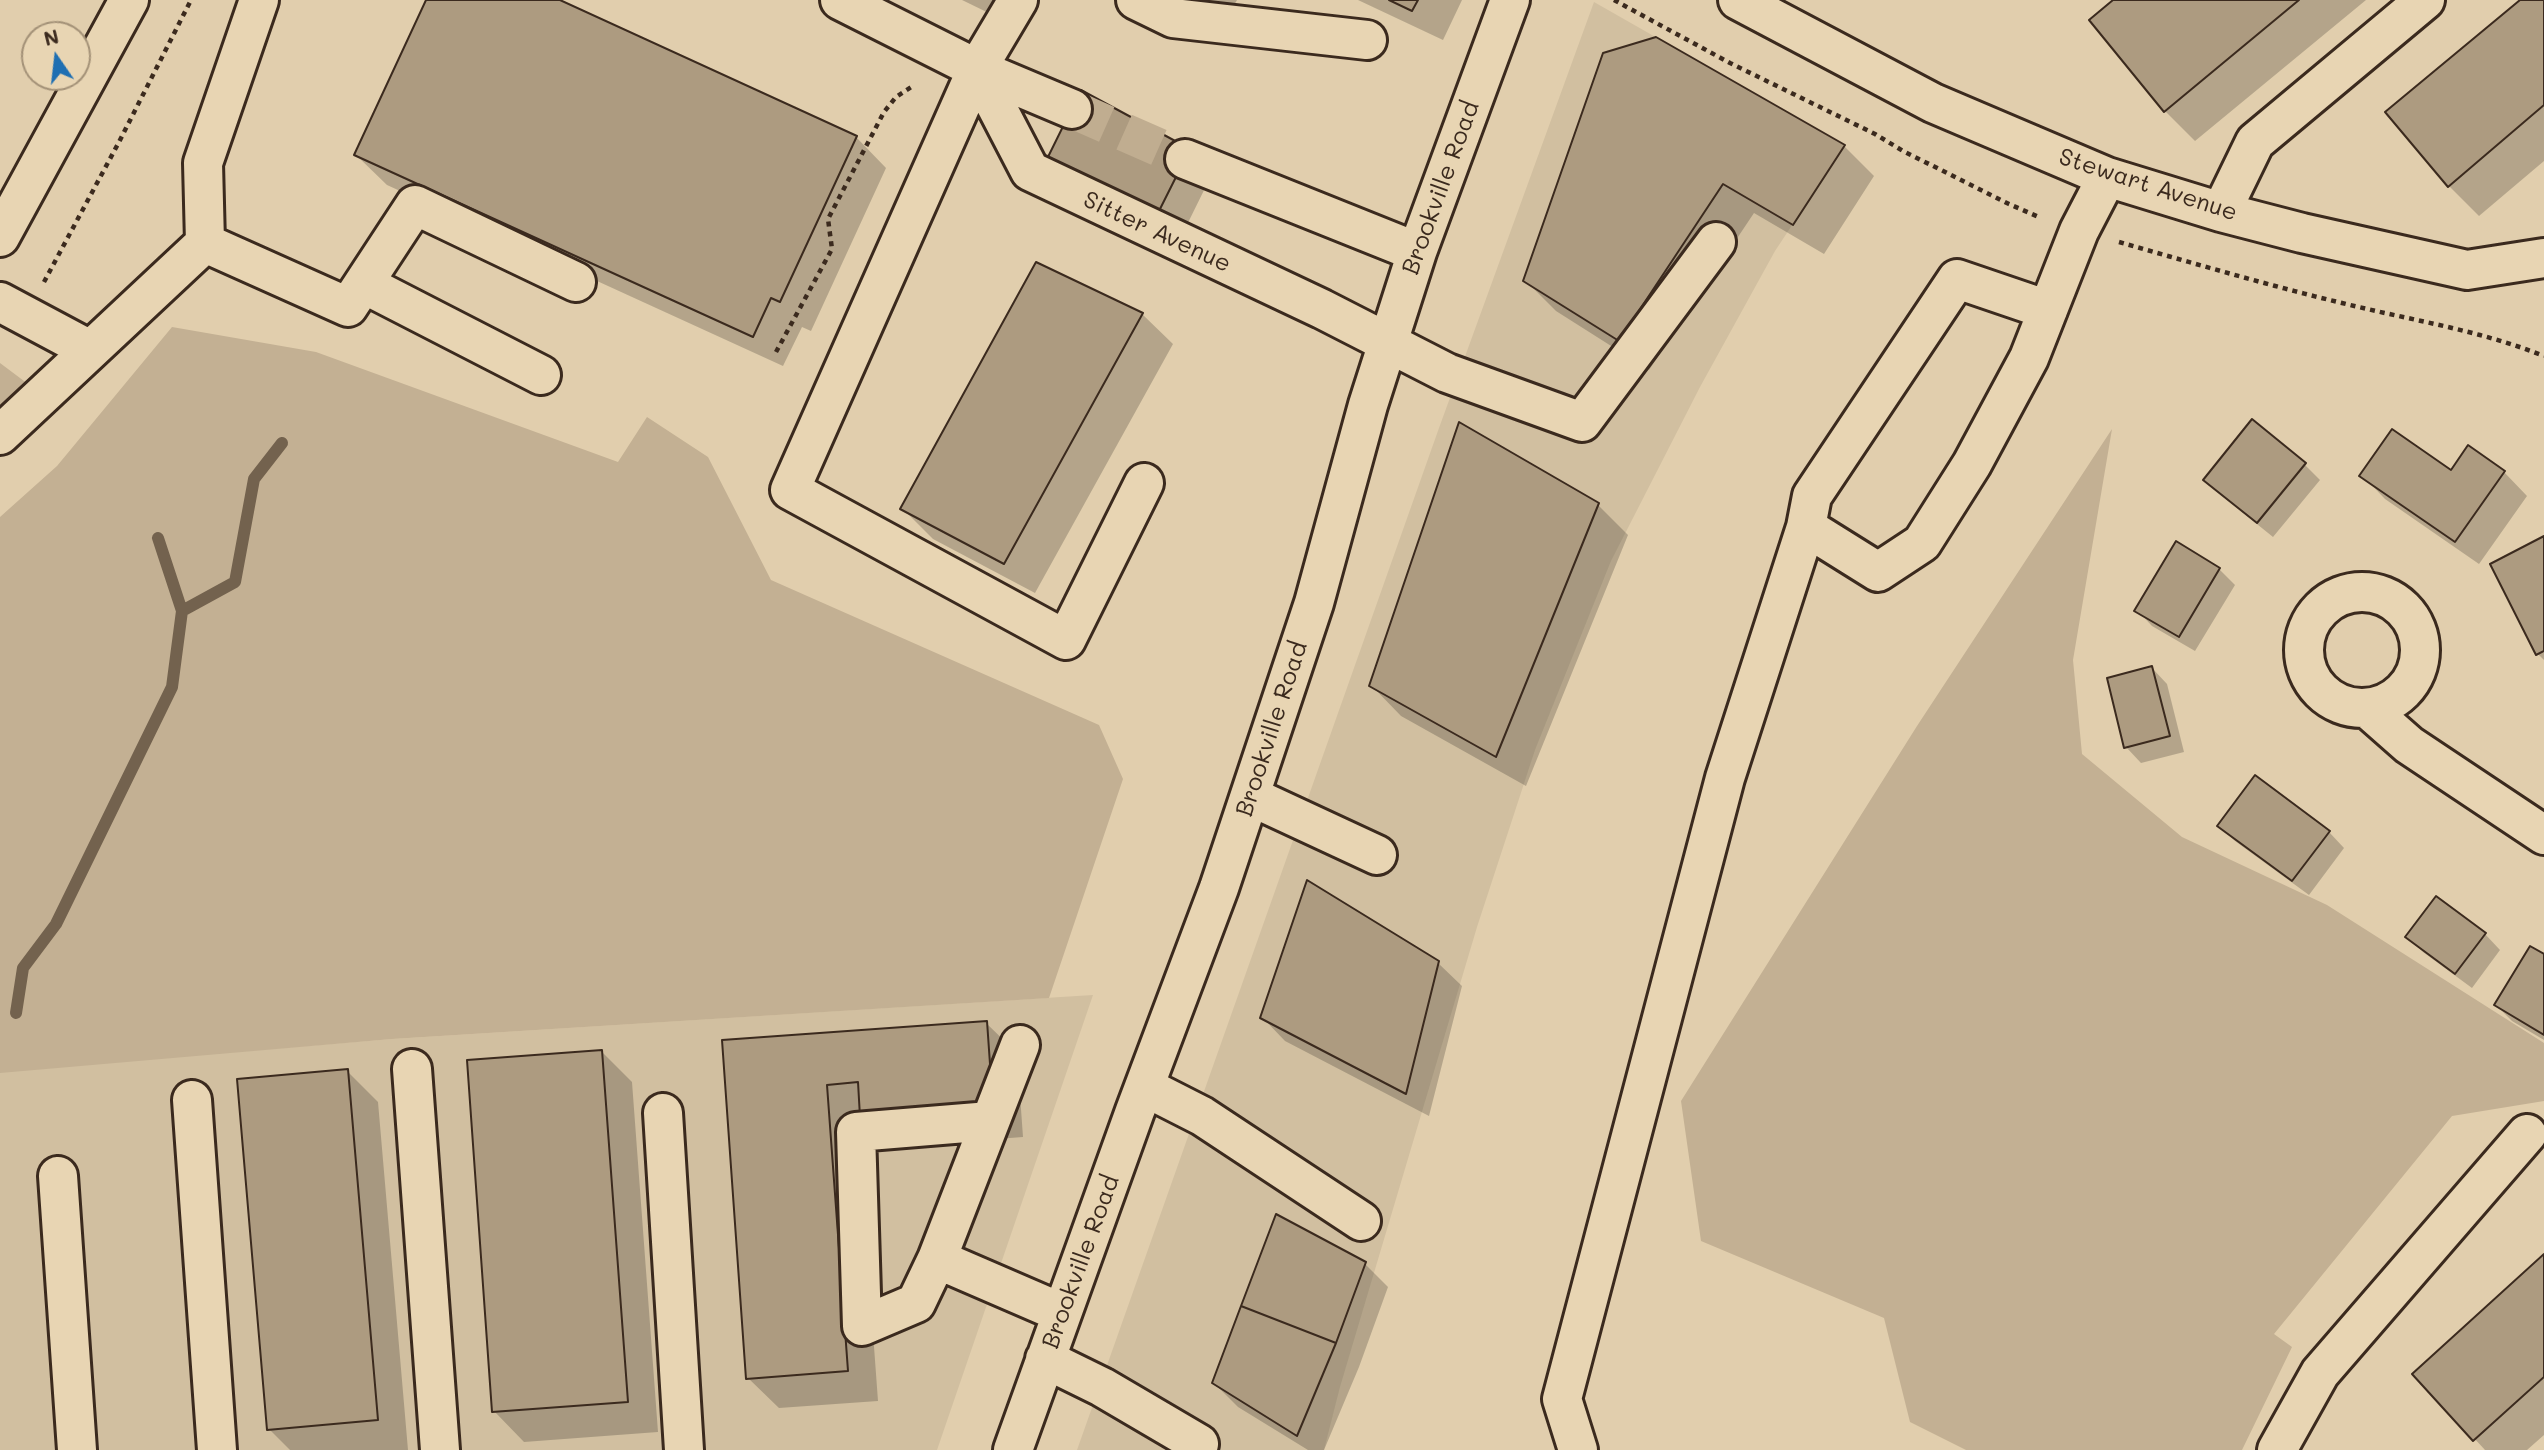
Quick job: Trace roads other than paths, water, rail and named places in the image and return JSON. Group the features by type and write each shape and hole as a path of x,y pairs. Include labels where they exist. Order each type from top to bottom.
{"street":[{"path":"0,237 129,0"},
{"path":"0,435 205,243 203,163 258,0"},
{"path":"840,0 977,69 1072,108"},
{"path":"1017,0 977,69 790,490 1066,640 1144,483"},
{"path":"1136,0 1173,18 1367,40"},
{"name":"Brookville Road","path":"1013,1450 1219,888 1314,603 1387,344 1417,251 1510,0"},
{"name":"Stewart Avenue","path":"1738,0 1933,103 2107,177 2221,212 2467,270 2544,258"},
{"path":"2221,212 2255,142 2425,0"},
{"name":"Sitter Avenue","path":"977,69 1030,171 1322,309 1447,373 1582,422 1716,242"},
{"path":"1185,159 1417,251"},
{"path":"1805,527 1878,572 1922,544 1972,464 2023,370 2079,232 2107,177"},
{"path":"205,243 348,307 415,205 576,282"},
{"path":"1578,1450 1562,1399 1725,778 1805,527 1812,496 1957,279 2048,310"},
{"path":"364,284 541,375"},
{"path":"0,302 90,350"},
{"path":"2367,708 2409,745 2544,835"},
{"path":"1250,796 1377,855"},
{"path":"990,1121 856,1132 862,1326 916,1303 937,1259 1020,1045"},
{"path":"412,1069 440,1450"},
{"path":"1145,1087 1202,1116 1362,1221"},
{"path":"192,1100 217,1450"},
{"path":"663,1113 684,1450"},
{"path":"2277,1450 2320,1373 2527,1134"},
{"path":"58,1177 77,1450"},
{"path":"937,1259 1062,1313"},
{"path":"1045,1359 1102,1387 1199,1444"}],"waterway":[{"path":"182,611 235,582 254,479 282,443"},
{"path":"16,1013 23,968 56,924 172,687 182,611 158,538"}],"tunnel":[{"path":"1072,109 1185,159"}]}
